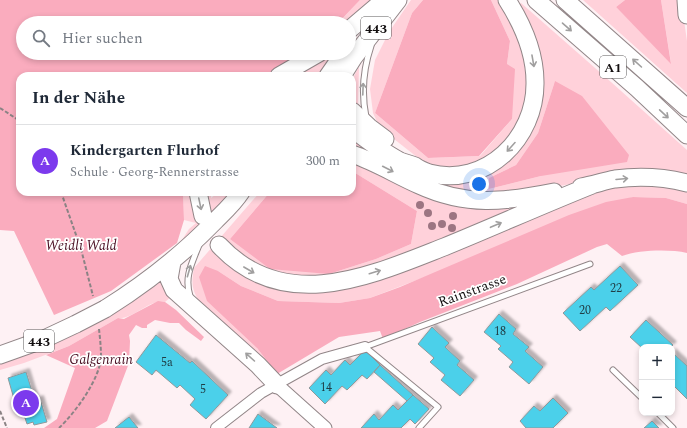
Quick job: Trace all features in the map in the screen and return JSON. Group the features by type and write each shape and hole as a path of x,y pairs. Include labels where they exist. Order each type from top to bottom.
{"highway":[{"path":"356,25 388,0"},
{"name":"443","path":"356,53 374,30 388,0"},
{"name":"443","path":"356,38 388,0"},
{"path":"356,133 401,161 428,172 442,175 470,172 485,167 498,159 514,144 523,130 530,114 534,99 535,83 530,48 526,36 507,0"},
{"name":"A1","path":"536,0 638,88 687,135"},
{"name":"A1","path":"565,0 687,108"},
{"path":"686,0 687,16"},
{"path":"286,72 306,60"},
{"name":"443","path":"344,68 350,60"},
{"path":"356,115 369,128 405,154 414,166"},
{"path":"356,156 431,190 465,200 507,200 592,185 614,179 641,177 665,178 687,184"},
{"path":"219,246 238,264 256,274 280,281 302,284 336,283 394,267 592,185"},
{"path":"199,196 204,224"},
{"name":"443","path":"0,355 42,340 76,324 105,309 142,285 172,262 204,224 239,196"},
{"path":"172,262 169,279 172,286 258,365 277,385"}],"street":[{"name":"Rainstrasse","path":"216,428 261,393 322,359 365,347"},
{"path":"277,385 325,428"}],"lane":[{"path":"369,128 364,107 363,85 364,68 374,30"},
{"path":"195,308 187,288 188,275 204,224"},
{"name":"Rainstrasse","path":"365,347 590,264"},
{"path":"365,347 438,407 419,428"},
{"path":"613,370 639,395"},
{"path":"661,416 673,428"}],"path":[{"path":"0,108 16,118"},
{"path":"62,196 81,249 92,296"},
{"path":"59,428 66,422 96,377 101,358 99,329"},
{"path":"0,411 6,428"}],"shaded area":[{"path":"360,0 371,0 354,16 345,16"},
{"path":"411,0 423,0 412,13 375,113 428,158 480,156 512,119 507,64 510,41 491,0 498,0 515,27 526,64 527,104 512,139 484,161 456,168 436,166 422,161 380,128 373,113 370,89 375,60 389,32"},
{"path":"583,0 625,0 616,7 671,63 661,0 681,0 687,41 687,93"},
{"path":"521,3 687,150 687,178 580,182 530,192 452,192 356,151 356,138 361,142 470,179 536,114 516,7","holes":["555,81 541,176 489,189 489,178 516,165 538,133"]},
{"path":"314,60 333,60 326,72 295,72"},
{"path":"359,67 358,108 356,105 356,72"},
{"path":"356,163 392,178 530,205 373,271 304,281 215,252 218,257 247,277 274,287 332,290 367,284 389,277 604,189 628,185 657,186 687,191 687,204 666,198 633,197 370,298 339,303 278,301 241,286 218,271 257,348 277,374 201,305 193,287 194,268 257,196 267,196 230,239 329,274 376,259 411,244 417,211 356,173"},
{"path":"183,196 190,196 196,222 206,213 202,196 211,196 211,198 214,196 227,196 205,220 180,243 189,229 196,223 184,220"},
{"path":"162,280 173,295 165,302 153,303 130,316 118,318 69,346 24,363 0,370 0,363 44,347 85,329 124,307"}],"green space":[{"name":"Weidli Wald","path":"0,0 360,0 345,16 16,16 16,60 291,60 272,72 16,72 16,196 183,196 184,220 177,243 111,291 54,315 14,231 0,230"},
{"path":"423,0 491,0 510,41 507,64 515,69 512,119 479,156 428,158 375,113 412,13"},
{"path":"625,0 661,0 671,64 616,7"},
{"path":"555,81 582,96 629,155 627,162 541,176 489,189 489,178 516,165 538,133"},
{"path":"356,173 417,211 411,244 376,259 329,274 270,269 230,239 267,196 356,196"},
{"path":"633,197 666,198 687,204 687,253 654,251 637,252 622,256 607,244 597,247 517,284 420,322 383,339 380,331 339,337 277,374 257,348 207,301 199,277 205,266 218,271 241,286 278,301 339,303 370,298 400,287 569,215 606,202"},
{"name":"Galgenrain","path":"158,301 165,302 176,310 204,337 201,341 179,323 155,320 147,325 147,328 142,328 136,325 129,335 129,363 107,421 95,428 44,428 57,419 75,368 46,355 69,346 118,318 124,319"}],"building":[{"path":"620,266 638,285 610,311 606,307 580,331 563,313 591,287 594,290"},
{"path":"499,314 516,329 513,334 529,347 525,351 543,367 529,384 509,367 513,362 498,349 501,346 484,332"},
{"path":"646,320 672,344 639,344 639,345 630,337"},
{"path":"432,327 449,343 445,347 460,361 457,365 474,380 460,396 441,380 445,375 430,362 434,358 418,344"},
{"path":"156,335 190,363 192,361 228,395 206,419 190,405 195,399 180,385 177,388 156,370 152,375 136,362"},
{"path":"365,350 380,365 367,379 362,375 347,390 342,386 325,404 309,388 326,370 331,375 345,360 350,365"},
{"path":"675,355 687,366 687,399 675,387"},
{"path":"380,365 413,395 407,401 374,372"},
{"path":"26,372 35,401 40,399 47,422 34,425 33,422 27,424 23,412 18,413 8,378"},
{"path":"413,395 429,409 415,424 410,419 401,428 361,428 374,414 379,420 393,405 398,410"},
{"path":"553,398 568,413 553,428 526,428 520,421 534,406 540,411"},
{"path":"258,414 277,428 249,428"},
{"path":"129,417 138,428 115,428"},
{"path":"652,421 659,428 644,428"}],"place":[{"name":"Kindergarten Flurhof","path":"26,403"}]}
